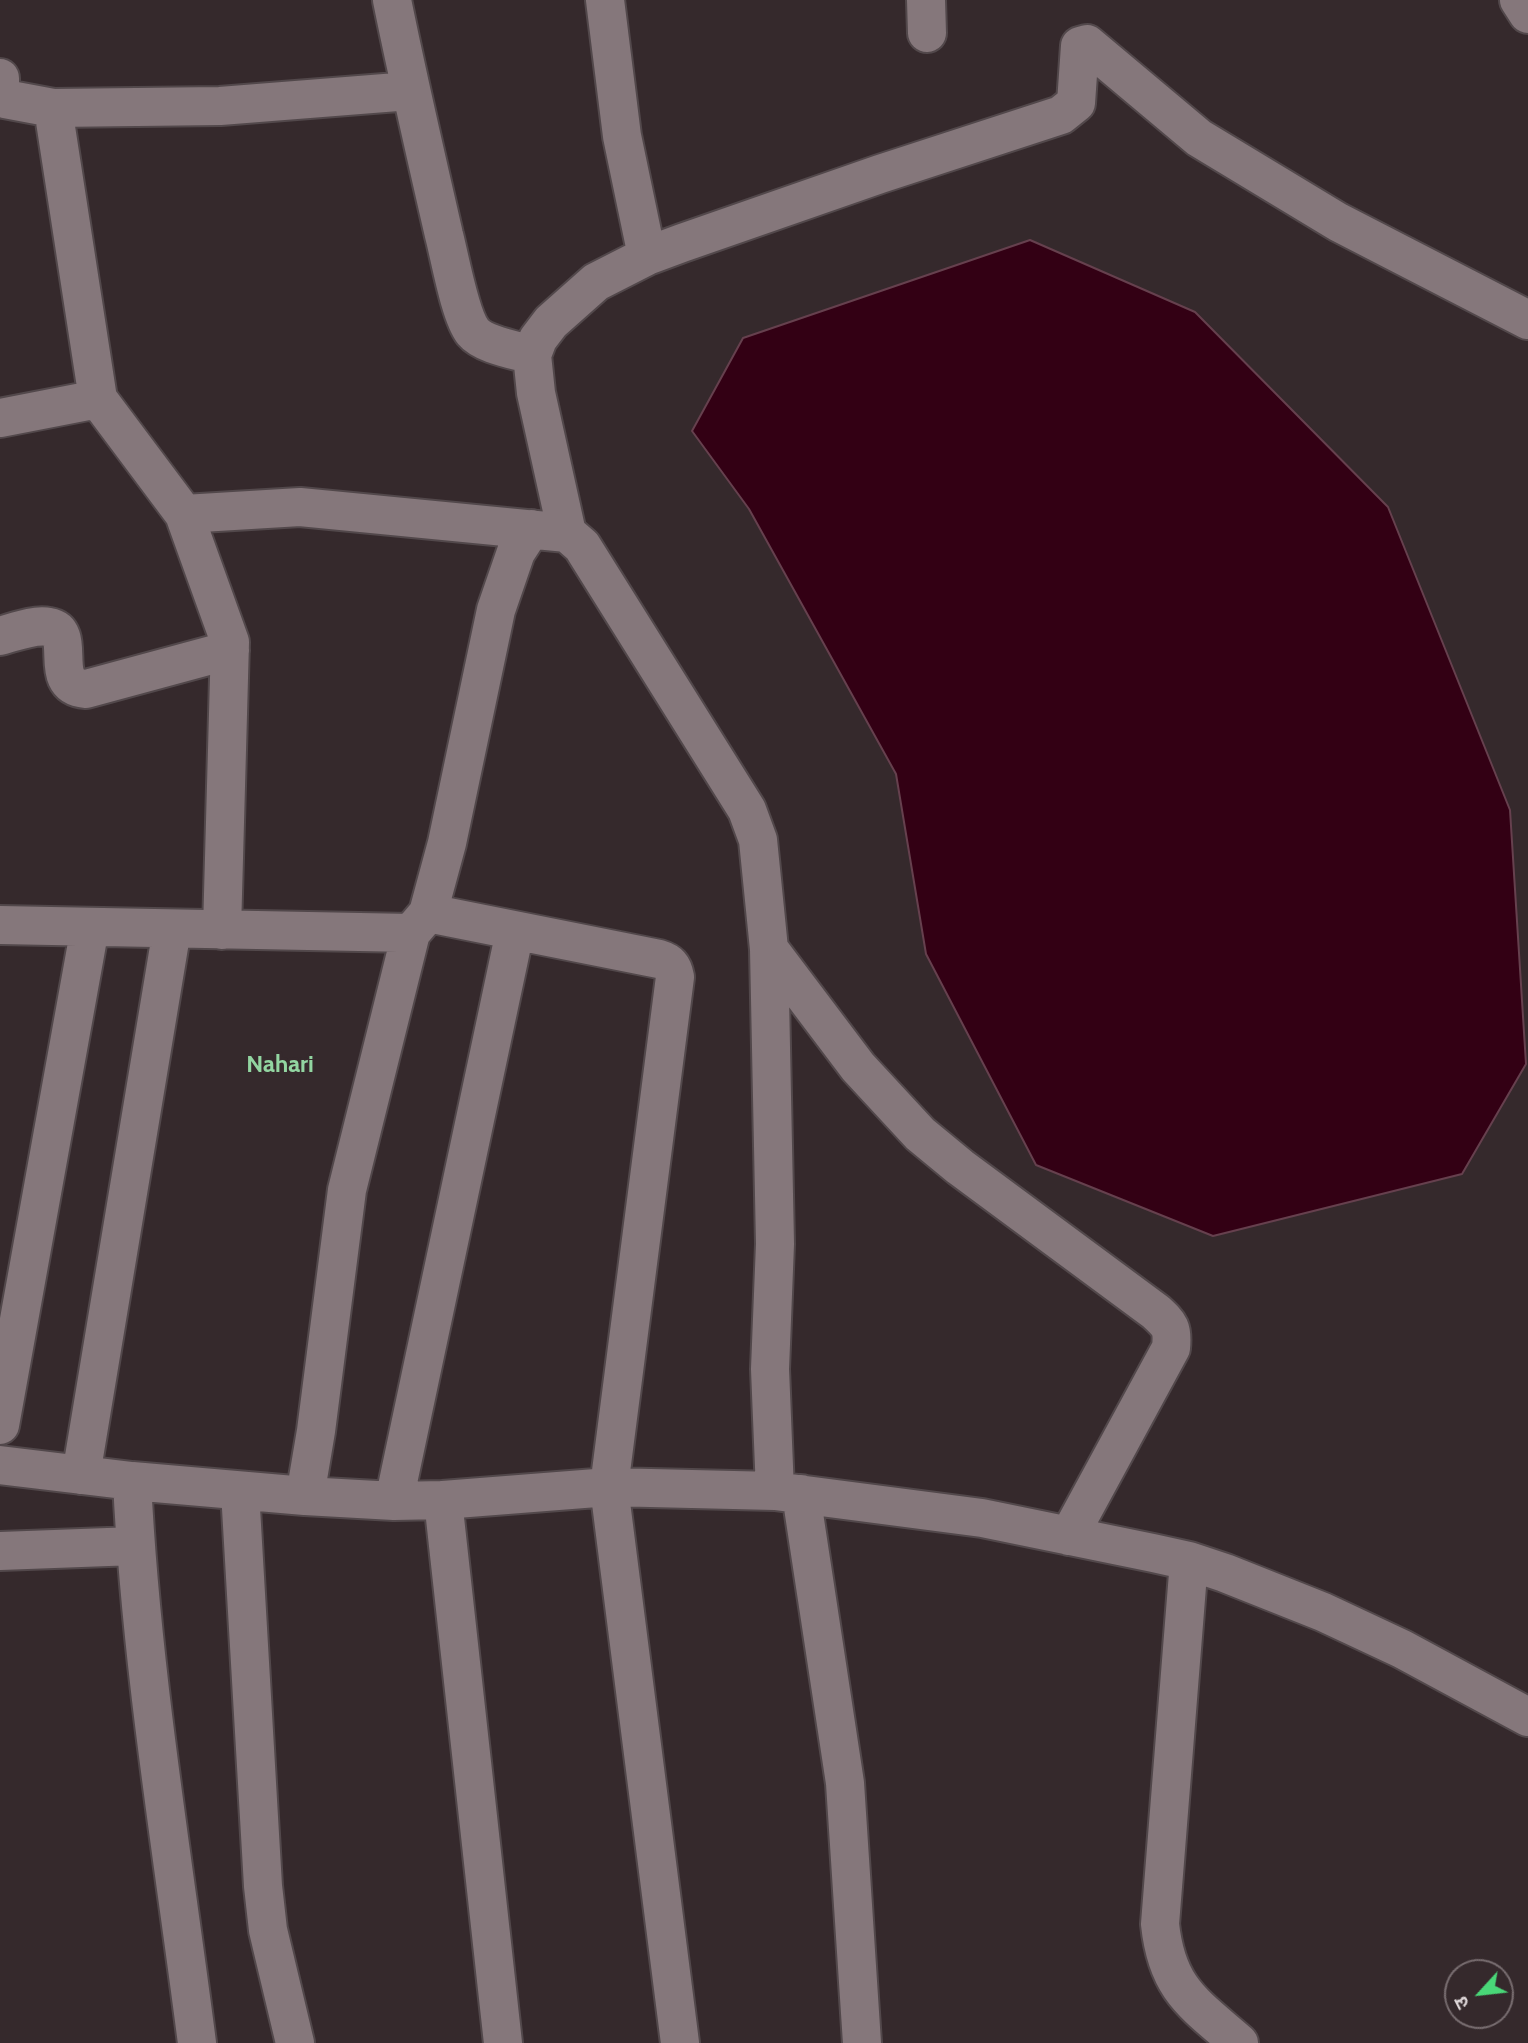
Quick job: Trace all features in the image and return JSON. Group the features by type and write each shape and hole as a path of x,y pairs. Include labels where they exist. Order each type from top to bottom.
{"street":[{"path":"392,0 410,91 468,325 483,340 533,355"},
{"path":"605,0 622,136 647,256"},
{"path":"1519,0 1528,14"},
{"path":"549,531 533,355 538,339 564,309 596,282 647,256 868,178 1061,115 1076,103 1080,46 1087,44 1199,138 1338,222 1528,320"},
{"path":"0,78 0,89 5,99 53,108 220,106 410,91"},
{"path":"53,108 98,399 184,513 230,642 222,930"},
{"path":"0,418 98,399"},
{"path":"184,513 300,507 549,531 582,546 747,810 758,840 769,949 775,1244 769,1369 788,1492 845,1783 862,2043"},
{"path":"305,1496 347,1190 419,923 447,842 496,610 516,552 549,531"},
{"path":"0,636 53,627 61,638 65,677 69,684 77,689 86,689 230,650"},
{"path":"0,925 222,930 419,923 515,931 659,959 673,968 675,977 610,1487 680,2043"},
{"path":"0,1425 90,927"},
{"path":"81,1475 172,929"},
{"path":"394,1501 515,931"},
{"path":"769,949 858,1066 920,1134 1169,1324 1171,1348 1069,1536"},
{"path":"0,1465 240,1491 394,1501 443,1500 610,1487 788,1492 982,1518 1189,1561 1323,1612 1402,1649 1528,1717"},
{"path":"132,1481 135,1546 155,1730 197,2043"},
{"path":"240,1491 263,1886 268,1930 295,2043"},
{"path":"443,1500 503,2043"},
{"path":"0,1551 135,1546"},
{"path":"1189,1561 1160,1924 1163,1949 1173,1977 1189,2000 1238,2043"}],"shaded area":[{"path":"1030,240 1195,312 1388,507 1510,810 1526,1064 1462,1174 1213,1236 1036,1165 926,954 896,774 749,509 692,431 743,338"}],"district":[{"name":"Nahari","path":"280,1065"}]}
